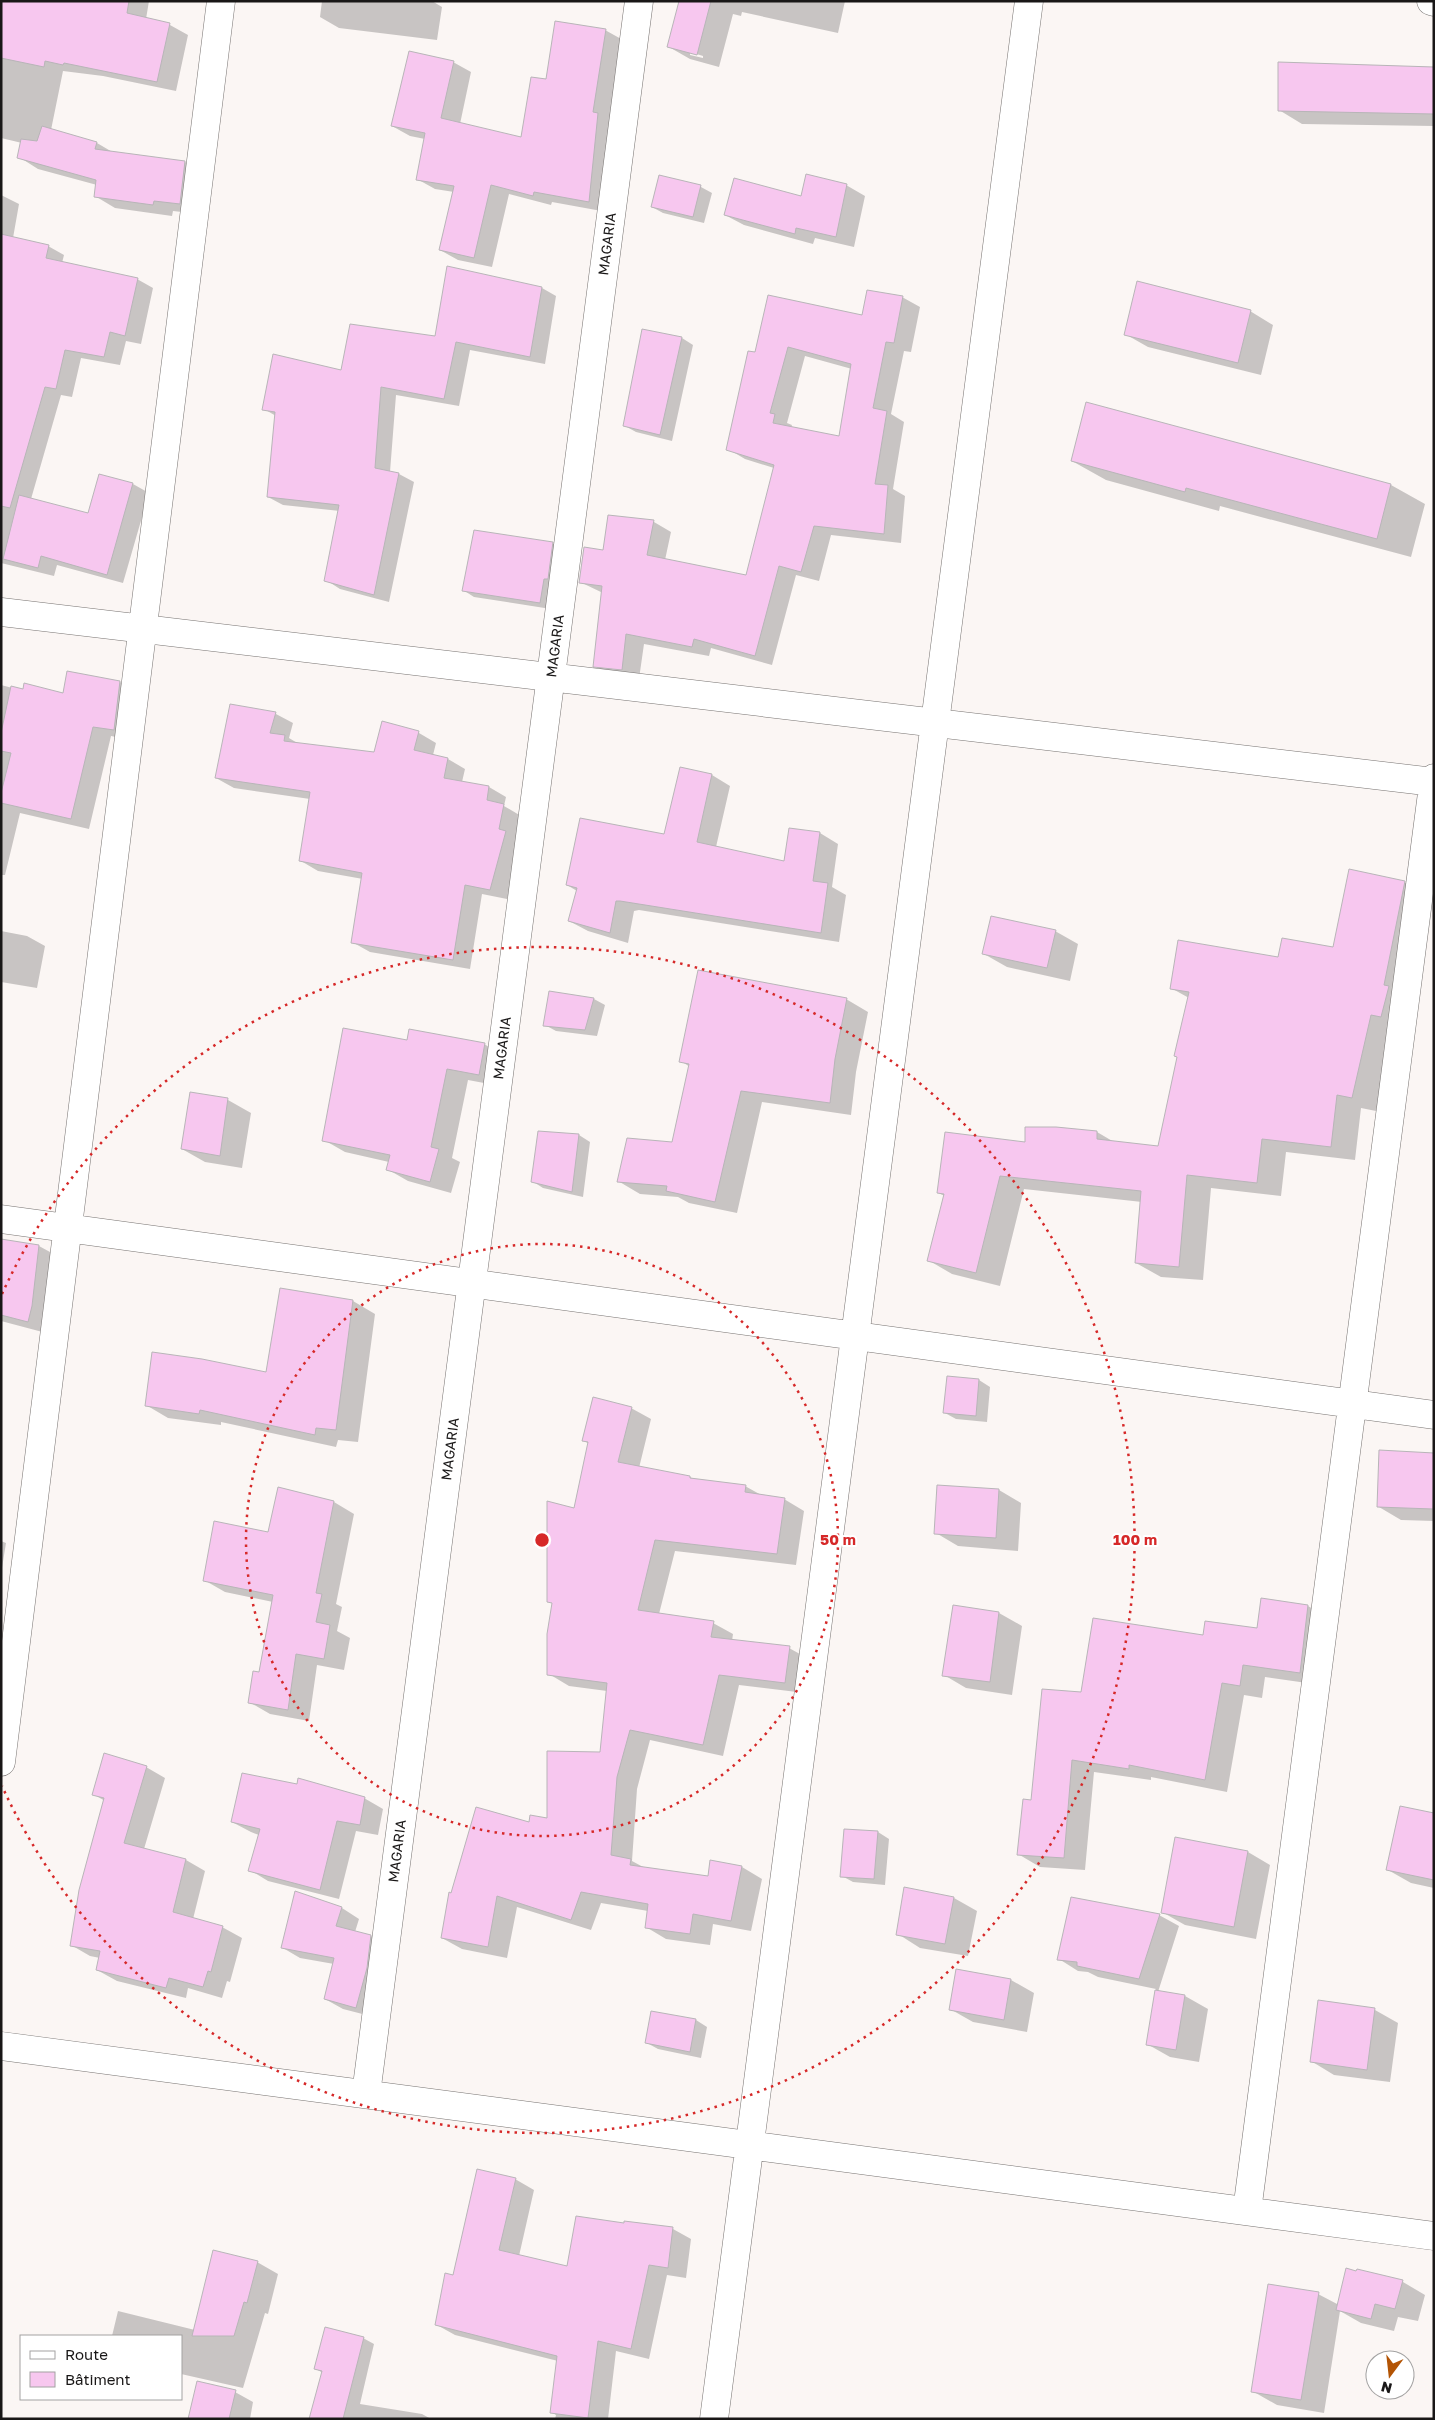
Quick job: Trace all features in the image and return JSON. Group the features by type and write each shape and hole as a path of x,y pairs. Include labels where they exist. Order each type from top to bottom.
{"street":[{"path":"1,1762 221,1"},
{"name":"MAGARIA","path":"366,2094 639,1"},
{"path":"714,2419 1029,1"},
{"path":"1,612 1434,782"},
{"path":"1247,2211 1434,778"},
{"path":"1,1219 1434,1415"},
{"path":"1,2046 1434,2236"}],"building":[{"path":"1,1 129,1 127,13 170,23 157,82 64,63 63,65 45,61 44,67 1,58"},
{"path":"679,1 711,1 697,55 667,47"},
{"path":"555,21 606,29 593,112 598,113 589,202 534,192 533,196 491,185 474,258 439,250 454,186 416,180 425,133 391,126 409,51 454,61 441,118 521,137 531,77 546,79"},
{"path":"1278,62 1434,67 1434,114 1278,111"},
{"path":"42,126 97,142 95,149 185,161 180,204 154,201 153,205 94,197 96,180 17,158 21,139 37,141"},
{"path":"806,174 847,184 836,237 796,228 795,234 724,215 734,178 801,196"},
{"path":"659,175 701,185 693,217 651,207"},
{"path":"1,234 49,245 46,258 138,278 125,336 110,332 104,357 65,350 56,389 45,387 10,508 1,506"},
{"path":"447,266 542,287 530,357 456,342 444,399 381,387 375,468 399,473 374,595 324,581 339,505 267,497 275,412 262,410 273,354 341,370 350,324 435,336"},
{"path":"1137,281 1251,310 1238,363 1124,335"},
{"path":"867,290 903,296 894,343 886,342 873,408 887,411 875,484 888,485 884,534 814,526 801,572 779,566 755,656 694,639 692,647 626,634 622,670 593,667 602,586 579,583 584,547 603,550 608,515 654,520 647,555 746,575 774,465 726,450 748,351 755,352 768,295 862,315","holes":["788,347 851,364 839,436 773,423 775,414 770,413"]},
{"path":"642,329 682,337 660,435 623,426"},
{"path":"1086,402 1391,484 1377,539 1186,488 1185,492 1071,461"},
{"path":"99,474 133,483 107,575 41,556 38,568 3,559 19,495 88,513"},
{"path":"474,530 553,542 548,579 544,579 540,603 462,591"},
{"path":"67,671 120,681 114,730 93,727 71,819 1,803 1,793 11,753 1,751 1,733 11,686 23,689 24,683 63,693"},
{"path":"230,704 276,712 270,733 285,735 284,741 374,752 382,721 419,731 414,750 448,758 444,778 489,786 487,800 504,804 499,829 506,831 490,890 465,885 453,960 351,943 362,873 299,861 310,792 215,778"},
{"path":"680,767 712,774 697,842 784,861 789,828 820,832 813,881 828,883 821,933 620,901 616,901 610,933 568,921 577,888 566,885 580,818 664,834"},
{"path":"1349,869 1405,881 1384,985 1389,986 1381,1017 1371,1015 1352,1098 1337,1095 1331,1147 1262,1139 1257,1183 1187,1175 1179,1267 1135,1263 1141,1191 1000,1176 976,1273 927,1261 944,1194 937,1193 945,1132 1025,1142 1025,1127 1056,1127 1097,1131 1097,1139 1158,1146 1177,1057 1174,1056 1189,992 1170,989 1178,940 1278,957 1282,938 1333,947"},
{"path":"991,916 1056,930 1047,968 982,954"},
{"path":"698,970 847,998 835,1059 830,1103 741,1091 715,1202 666,1191 667,1186 617,1182 627,1138 672,1142 689,1064 679,1062"},
{"path":"549,991 594,998 585,1030 543,1026"},
{"path":"343,1028 407,1040 409,1029 485,1043 479,1075 447,1069 431,1147 439,1149 430,1182 386,1170 390,1155 322,1141"},
{"path":"190,1092 228,1098 220,1156 181,1149"},
{"path":"538,1131 579,1134 572,1192 531,1182"},
{"path":"1,1239 39,1245 32,1306 28,1322 1,1315"},
{"path":"280,1288 353,1300 336,1430 316,1428 315,1435 200,1410 199,1414 145,1406 152,1352 202,1359 266,1372"},
{"path":"947,1376 979,1379 976,1416 943,1413"},
{"path":"593,1397 632,1407 618,1462 690,1476 690,1478 746,1485 745,1492 785,1498 777,1554 655,1540 638,1610 714,1621 711,1637 790,1646 785,1683 719,1675 703,1745 630,1730 617,1777 611,1855 631,1859 630,1865 708,1876 710,1860 742,1866 731,1921 693,1914 690,1934 645,1928 648,1904 581,1892 571,1920 497,1896 488,1947 441,1938 449,1892 451,1893 476,1807 529,1822 530,1815 547,1818 547,1751 600,1752 607,1683 547,1675 547,1634 552,1603 547,1602 547,1501 574,1508 588,1442 582,1441"},
{"path":"1379,1450 1434,1453 1433,1509 1377,1507"},
{"path":"937,1485 999,1489 996,1538 934,1534"},
{"path":"278,1487 334,1501 316,1593 322,1594 316,1622 330,1625 324,1659 296,1654 288,1710 248,1703 253,1671 259,1672 273,1595 203,1581 214,1521 268,1532"},
{"path":"1261,1598 1308,1605 1300,1673 1243,1665 1240,1686 1222,1683 1205,1780 1129,1765 1129,1769 1072,1760 1064,1858 1017,1855 1023,1799 1031,1800 1042,1689 1081,1692 1093,1618 1203,1635 1205,1621 1257,1628"},
{"path":"953,1605 999,1612 990,1682 942,1676"},
{"path":"104,1753 147,1766 124,1843 186,1859 173,1912 223,1926 211,1972 208,1971 203,1987 169,1978 166,1988 96,1970 100,1951 70,1946 79,1890 104,1798 92,1795"},
{"path":"242,1773 297,1784 298,1778 365,1797 360,1825 337,1821 320,1890 248,1871 260,1829 231,1822"},
{"path":"1400,1806 1434,1813 1434,1880 1386,1870"},
{"path":"844,1829 878,1831 874,1879 840,1877"},
{"path":"1175,1837 1248,1851 1234,1927 1161,1913"},
{"path":"904,1887 954,1897 945,1944 896,1935"},
{"path":"295,1891 342,1907 336,1926 371,1935 367,1968 356,2008 324,1999 334,1958 281,1948"},
{"path":"1071,1897 1160,1914 1139,1979 1077,1966 1077,1962 1057,1960"},
{"path":"956,1969 1011,1979 1004,2020 949,2010"},
{"path":"1155,1990 1185,1995 1176,2050 1146,2045"},
{"path":"1318,2000 1375,2008 1367,2070 1310,2062"},
{"path":"651,2011 696,2019 690,2052 645,2043"},
{"path":"477,2169 516,2178 499,2250 567,2266 576,2216 624,2223 624,2221 673,2227 668,2268 649,2265 631,2349 598,2341 588,2418 550,2413 557,2356 435,2325 445,2273 453,2275"},
{"path":"213,2250 258,2261 247,2303 244,2302 234,2336 192,2336"},
{"path":"1346,2268 1403,2280 1395,2309 1375,2304 1371,2319 1336,2310"},
{"path":"1268,2284 1319,2292 1301,2400 1251,2392"},
{"path":"325,2327 364,2337 343,2419 309,2419 322,2371 314,2369"},
{"path":"197,2381 236,2390 229,2419 188,2419"}]}
